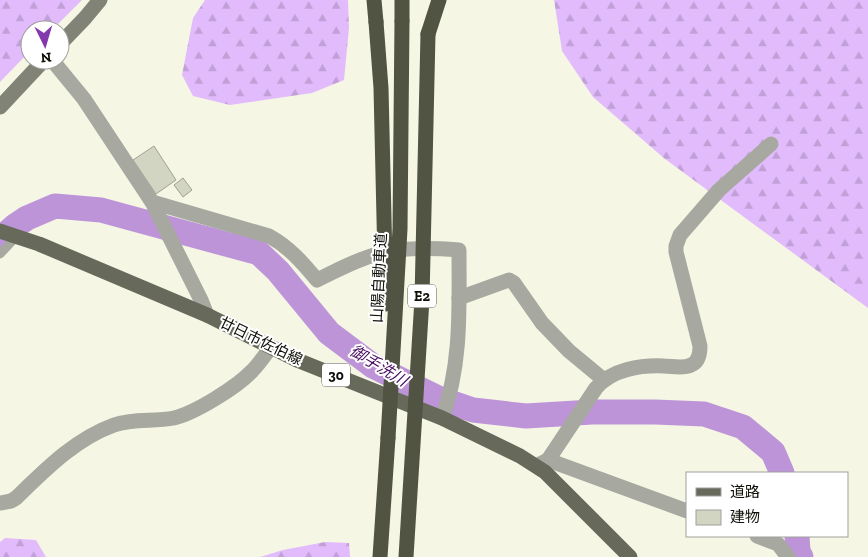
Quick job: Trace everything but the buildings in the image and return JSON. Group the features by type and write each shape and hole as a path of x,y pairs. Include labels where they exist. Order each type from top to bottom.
{"highway":[{"path":"374,0 381,88 388,438"},
{"name":"山陽自動車道","path":"380,557 400,229 402,0"},
{"name":"E2","path":"406,557 422,299 428,34 427,0"},
{"path":"428,34 440,0"}],"main road":[{"name":"廿日市佐伯線","path":"10,234 207,315 298,360 444,415 542,463 545,472 630,557"}],"street":[{"path":"70,34 100,0"},
{"path":"0,107 35,70"},
{"path":"60,70 84,99 154,205 207,315"},
{"path":"686,510 542,463 604,380 614,374 637,366 682,367 690,366 697,361 700,354 700,346 676,252 677,240 719,190 771,144"},
{"path":"154,205 270,236 295,254 317,280 376,254 398,250 459,250 460,298 456,360 444,415"},
{"path":"460,298 509,280 514,283 542,323 570,351 604,380"},
{"path":"0,503 16,498 58,458 100,432 126,422 173,418 198,408 246,378 271,347"},
{"path":"759,537 778,544 788,557"}],"lane":[{"path":"0,254 10,234"}],"green space":[{"path":"0,0 82,0 62,20 20,20 20,61 0,82"},
{"path":"205,0 348,0 349,28 344,80 312,93 230,105 193,96 182,75 193,18"},
{"path":"554,0 868,0 868,308 665,159 593,97 562,51"},
{"path":"5,538 36,540 46,557 0,557 0,542"},
{"path":"325,542 349,543 350,557 260,557 283,550"}],"waterway":[{"name":"御手洗川","path":"0,239 27,218 55,206 101,210 259,253 278,271 329,333 373,366 438,398 473,410 526,416 592,412 704,414 743,427 773,452 782,472"},
{"name":"御手洗川","path":"797,537 798,551 801,557"}]}
